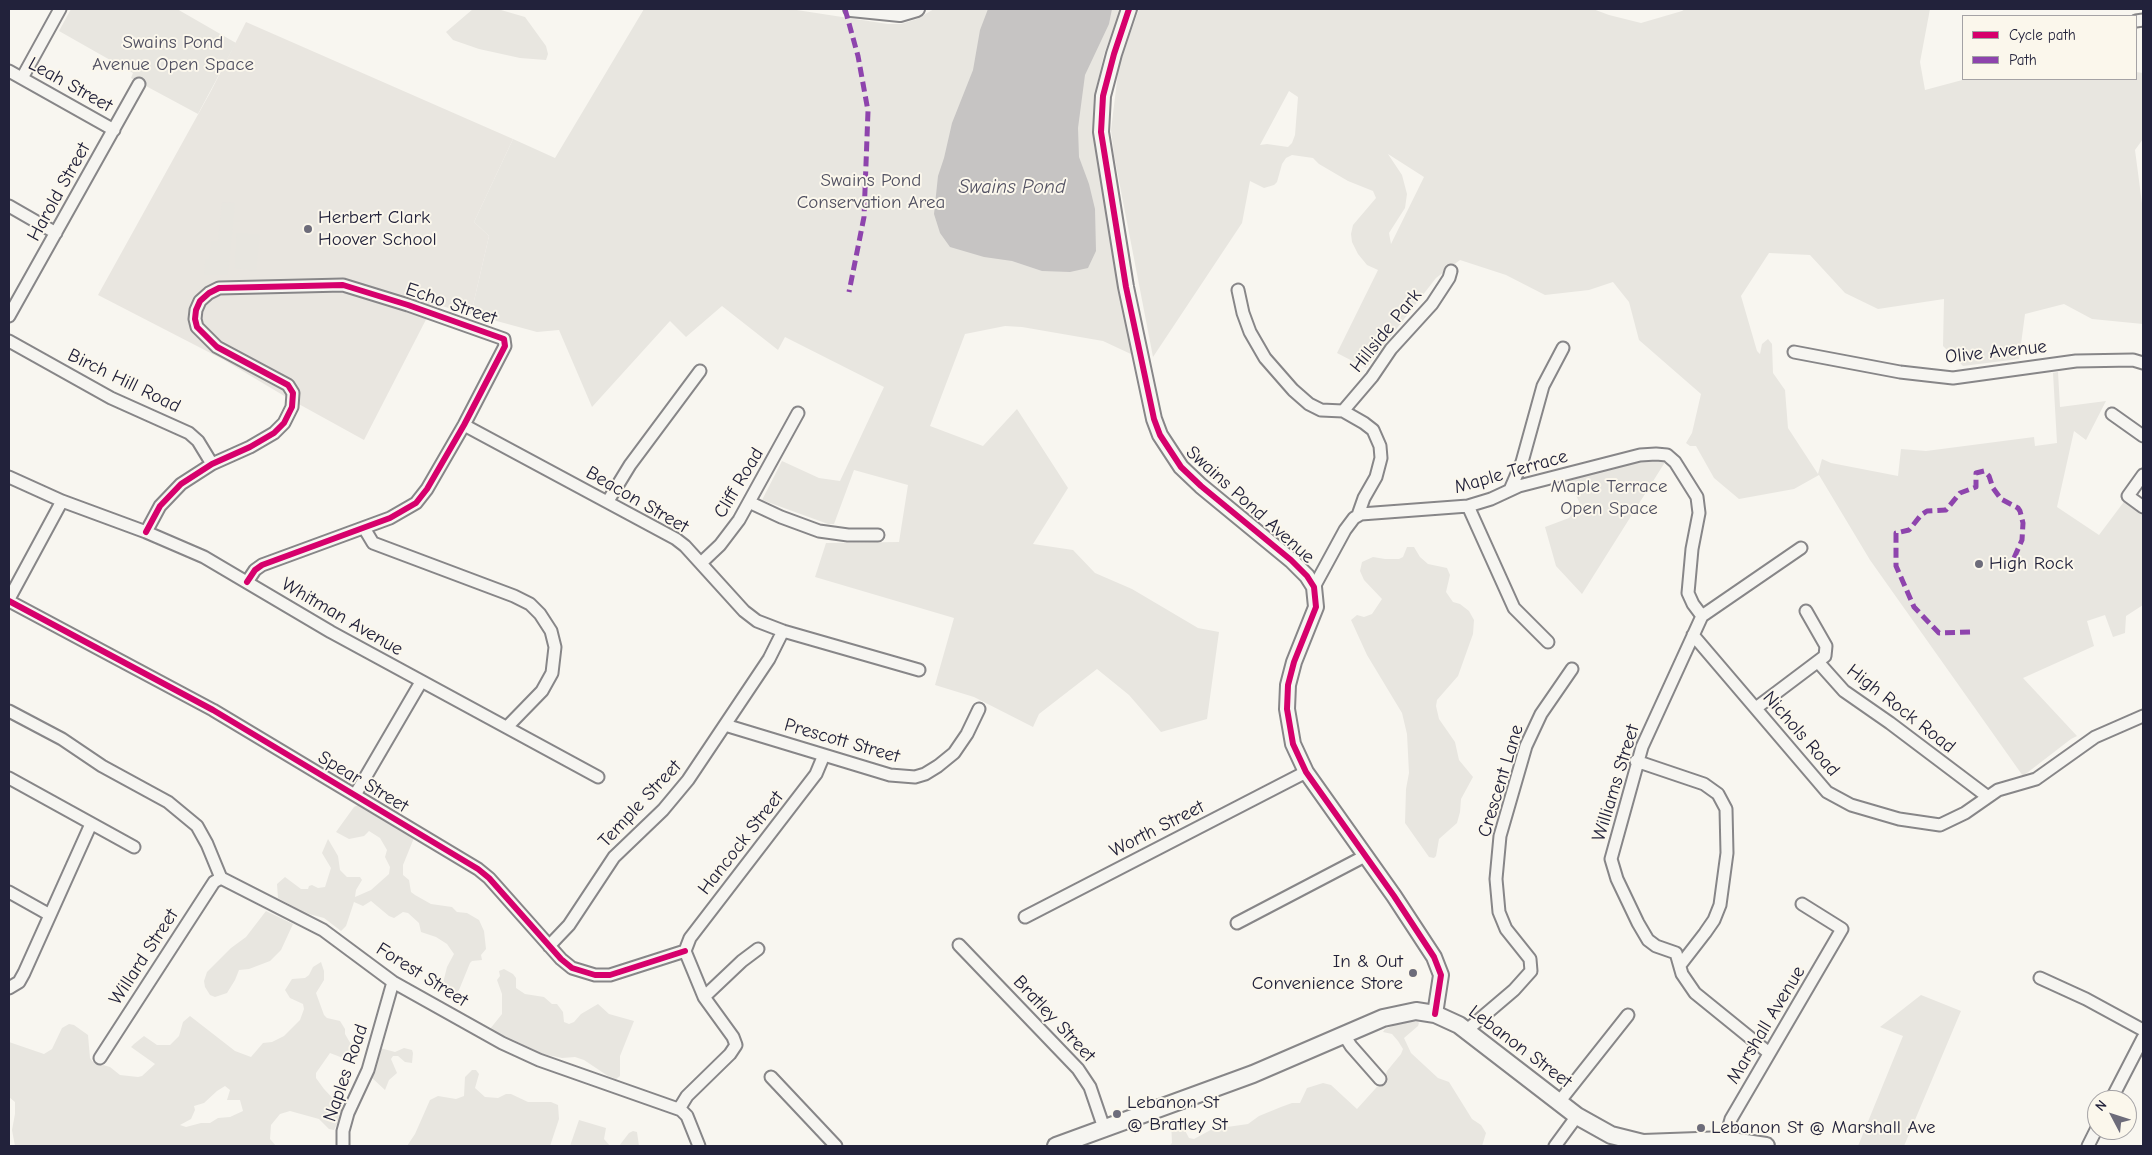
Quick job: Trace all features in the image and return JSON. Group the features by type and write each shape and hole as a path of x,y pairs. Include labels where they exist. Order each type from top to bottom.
{"main road":[{"name":"Lebanon Street","path":"1056,1146 1253,1074 1396,1014 1416,1011 1435,1014 1467,1030 1577,1116 1603,1132 1632,1141 1657,1143 1725,1140 1766,1146"}],"street":[{"path":"22,78 60,9"},
{"path":"851,9 900,14 917,9"},
{"name":"Swains Pond Avenue","path":"1129,9 1103,96 1101,132 1126,287 1157,428 1169,451 1185,471 1291,560 1308,576 1314,587 1316,607 1294,662 1287,697 1288,722 1293,744 1306,772 1414,925 1439,968 1441,983 1435,1014"},
{"name":"Leah Street","path":"9,71 114,130"},
{"name":"Harold Street","path":"9,316 139,84"},
{"path":"9,206 56,233"},
{"name":"Hillside Park","path":"1343,411 1372,377 1391,349 1432,304 1449,278 1451,270"},
{"name":"Echo Street","path":"212,464 250,447 277,431 284,423 293,402 293,393 288,385 217,347 200,332 195,324 198,305 206,294 219,288 343,286 413,306 502,338 506,342 464,425 427,489 418,500 402,512 364,528 262,565 255,570 247,582"},
{"path":"1238,290 1242,313 1264,358 1309,404 1321,410 1343,411 1364,423 1373,430 1380,446 1381,458 1376,477 1364,498 1358,516 1345,530 1314,587"},
{"name":"Birch Hill Road","path":"9,341 111,398 189,433 198,441 212,464"},
{"path":"1510,490 1522,462 1543,386 1563,348"},
{"name":"Olive Avenue","path":"1794,352 1900,372 1953,378 2076,361 2132,360 2143,363"},
{"path":"608,501 626,471 700,371"},
{"name":"Cliff Road","path":"700,563 726,537 751,502 798,413"},
{"path":"2112,414 2143,436"},
{"name":"Beacon Street","path":"464,425 676,539 752,617 783,631 920,670"},
{"name":"Maple Terrace","path":"1358,516 1371,512 1468,506 1510,490 1640,455 1667,455 1681,470 1694,490 1699,504 1688,593 1702,616"},
{"path":"146,532 156,512 172,493 190,477 212,464"},
{"path":"2143,475 2128,496 2143,507"},
{"name":"Whitman Avenue","path":"9,477 62,501 190,550 312,622 598,777"},
{"path":"9,600 62,501"},
{"path":"751,502 781,517 826,533 848,536 878,535"},
{"path":"1468,506 1514,608 1548,642"},
{"path":"364,528 369,539 374,544 514,596 530,604 540,614 551,631 555,647 552,673 542,692 507,727"},
{"name":"Williams Street","path":"1769,1053 1695,993 1682,974 1681,964 1676,953 1652,943 1646,936 1611,862 1636,761 1702,616 1801,548"},
{"name":"Spear Street","path":"9,600 214,710 478,869 572,968 605,976 685,951"},
{"name":"High Rock Road","path":"1806,611 1826,646 1826,656 1819,662 1844,691 1988,797"},
{"name":"Temple Street","path":"550,946 569,925 614,857 663,810 688,780 768,659 783,631"},
{"name":"Nichols Road","path":"1692,635 1827,792 1850,805 1899,819 1940,825 1965,813 1998,790 2036,779 2095,737 2143,716"},
{"path":"1756,708 1819,662"},
{"name":"Crescent Lane","path":"1467,1030 1520,984 1531,971 1532,964 1506,929 1499,912 1496,879 1500,836 1503,820 1529,739 1544,710 1572,669"},
{"path":"355,795 421,682"},
{"name":"Prescott Street","path":"725,724 890,775 911,777 920,776 938,766 954,753 967,734 979,709"},
{"path":"9,711 62,739 102,766 160,796 195,824 207,844 220,878"},
{"name":"Hancock Street","path":"685,951 688,942 700,925 816,774 824,755"},
{"path":"1636,761 1704,784 1718,794 1726,810 1727,853 1720,905 1714,920 1705,934 1681,964"},
{"name":"Worth Street","path":"1025,917 1306,772"},
{"path":"9,778 134,847"},
{"path":"10,987 19,982 24,974 91,824"},
{"path":"1236,923 1365,856"},
{"name":"Forest Street","path":"220,878 323,930 393,982 521,1052 679,1109"},
{"name":"Willard Street","path":"100,1058 214,882 220,878"},
{"path":"9,892 50,915"},
{"name":"Marshall Avenue","path":"1725,1140 1731,1119 1842,929 1802,904"},
{"name":"Bratley Street","path":"959,945 1078,1068 1090,1087 1104,1128"},
{"path":"704,997 742,961 758,949"},
{"path":"685,951 704,997 734,1037 736,1046 687,1096 679,1109 686,1116 699,1146"},
{"path":"2040,978 2086,999 2143,1030"},
{"name":"Naples Road","path":"343,1146 343,1131 348,1114 368,1070 393,982"},
{"path":"1559,1102 1628,1015"},
{"path":"1344,1035 1351,1046 1380,1079"},
{"path":"2116,1090 2143,1038"},
{"path":"771,1077 836,1146"},
{"path":"1555,1146 1577,1116"}],"shaded area":[{"name":"Herbert Clark Hoover School","path":"246,22 513,139 474,222 489,236 471,314 434,304 364,440 224,360 98,295 211,91"}],"green space":[{"name":"Swains Pond Avenue Open Space","path":"71,9 177,9 236,43 198,114 131,78 133,73 59,31"},
{"path":"473,9 501,10 525,17 546,46 548,54 546,60 520,58 479,49 453,40 446,32"},
{"name":"Swains Pond Conservation Area","path":"644,9 790,9 888,24 901,24 917,19 934,9 1121,9 1104,54 1094,98 1093,130 1133,355 1103,341 1022,327 1005,326 965,334 930,426 983,446 1017,409 1068,488 1033,544 1073,550 1095,573 1132,589 1198,628 1219,632 1207,719 1161,732 1129,695 1097,669 1039,714 1033,727 974,697 935,685 954,618 815,577 826,543 899,542 908,485 854,470 834,524 828,524 762,500 782,461 819,478 840,481 884,387 785,337 778,350 722,306 686,337 670,321 592,407 559,330 537,332 471,314 489,236 474,222 513,139 555,158"},
{"path":"1139,9 1593,9 1641,23 1685,9 1930,9 1920,62 1925,90 1962,80 2137,80 2137,72 2143,73 2143,139 2135,150 2143,211 2143,324 2092,319 2064,304 2025,314 2019,359 1963,366 1943,346 1944,299 1878,309 1845,293 1810,255 1769,253 1741,296 1757,351 1760,354 1762,344 1768,339 1772,344 1773,373 1785,390 1788,428 1818,474 1822,459 1831,463 1898,476 1901,449 1926,451 2034,437 2035,446 2057,443 2053,373 2058,372 2060,407 2106,401 2086,440 2074,431 2057,507 2099,535 2126,499 2143,512 2143,605 2126,616 2125,633 2113,637 2105,615 2087,621 2094,646 2023,678 2077,736 2023,776 1870,560 1819,475 1794,489 1739,499 1714,478 1696,446 1690,446 1686,443 1692,433 1701,394 1639,340 1629,302 1613,282 1589,290 1545,295 1506,275 1460,260 1436,278 1366,368 1337,353 1378,270 1367,265 1358,254 1352,242 1351,234 1353,225 1376,198 1373,191 1348,181 1319,164 1313,158 1292,155 1286,158 1282,164 1277,182 1274,185 1264,188 1250,181 1242,223 1153,357 1114,155 1111,130 1119,65","holes":["1289,91 1298,97 1295,135 1292,143 1288,147 1260,145","1388,154 1424,177 1391,244 1389,233 1405,208 1407,194 1402,175"]},
{"path":"222,202 235,203 228,275 204,275 205,259 209,259 211,241 218,241"},
{"path":"237,233 260,235 256,271 234,268"},
{"name":"Maple Terrace Open Space","path":"1650,459 1667,459 1582,594 1556,566 1545,527 1569,518 1580,504 1569,480 1623,463"},
{"path":"1407,547 1414,547 1420,557 1428,564 1447,568 1450,575 1446,592 1453,602 1460,604 1469,611 1474,620 1473,634 1458,676 1437,700 1436,706 1439,719 1455,742 1459,760 1473,777 1461,799 1457,823 1439,839 1434,858 1429,857 1405,823 1406,789 1409,773 1407,734 1402,713 1367,655 1351,620 1357,615 1364,617 1372,614 1382,599 1364,580 1360,571 1362,562 1373,557 1399,559 1403,557"},
{"path":"358,805 414,838 403,865 403,875 409,880 411,892 431,904 452,907 457,912 467,913 479,920 484,931 486,949 481,955 482,960 470,963 459,990 453,998 449,996 443,983 447,967 454,954 447,944 436,937 421,932 419,923 408,913 403,912 394,918 371,901 363,906 354,902 346,926 341,931 324,918 305,913 278,898 277,884 285,877 301,889 308,889 312,885 318,888 325,887 331,868 322,853 328,839 338,856 340,870 347,877 360,877 362,880 356,890 355,897 371,890 389,874 390,867 385,857 387,850 380,838 369,831 364,836 349,839 336,832 354,807"},
{"path":"266,911 293,924 281,950 270,961 249,969 239,970 227,993 215,997 210,995 204,981 207,972 231,948 246,937"},
{"path":"321,962 324,971 324,980 316,993 324,1015 327,1018 340,1021 352,1046 351,1056 348,1060 330,1053 316,1073 316,1078 324,1089 342,1108 343,1113 334,1130 329,1129 319,1119 290,1111 280,1114 271,1125 270,1139 276,1146 15,1146 12,1130 15,1102 9,1097 9,1042 44,1054 52,1049 62,1028 69,1024 74,1025 88,1035 90,1058 93,1062 110,1067 120,1075 138,1077 142,1076 155,1064 131,1047 144,1036 157,1045 170,1045 179,1036 183,1022 190,1016 235,1051 251,1057 263,1043 272,1042 284,1036 300,1020 304,1009 303,1004 290,998 285,990 292,979 305,978 313,967","holes":["225,1086 230,1090 227,1100 240,1100 243,1111 230,1117 218,1118 210,1123 186,1127 180,1125 191,1119 195,1110 194,1106 204,1103"]},
{"path":"504,969 513,974 516,978 516,988 525,994 544,997 552,1004 557,1004 563,1012 564,1022 569,1024 598,1004 609,1014 634,1021 620,1056 620,1076 616,1079 608,1076 584,1060 575,1057 562,1058 543,1054 490,1029 502,1014 502,994 497,980 500,976 499,971"},
{"path":"1921,995 1961,1011 1904,1146 1858,1146 1903,1036 1880,1027"},
{"path":"1417,1021 1419,1023 1418,1026 1404,1038 1411,1053 1438,1078 1449,1082 1472,1119 1481,1125 1486,1133 1482,1146 1169,1146 1172,1143 1172,1120 1182,1125 1189,1138 1194,1139 1218,1126 1227,1127 1248,1124 1259,1116 1281,1107 1292,1103 1300,1103 1307,1088 1323,1083 1331,1085 1357,1109 1384,1079 1387,1071 1403,1049 1392,1034 1383,1032 1385,1029 1400,1023"},
{"path":"380,1048 395,1052 404,1048 412,1050 413,1053 412,1063 405,1062 398,1056 393,1056 391,1059 397,1073 389,1080 385,1090 371,1077"},
{"path":"472,1070 476,1070 479,1074 475,1088 485,1097 498,1098 511,1094 528,1102 551,1102 558,1105 559,1119 550,1146 407,1146 415,1134 430,1100 438,1096 456,1099 464,1096 465,1077"},
{"path":"579,1120 606,1128 604,1139 610,1146 570,1146"},
{"path":"637,1132 639,1146 619,1146 629,1133"}],"water":[{"name":"Swains Pond","path":"988,9 1112,9 1109,24 1085,75 1078,128 1079,157 1089,184 1095,209 1096,251 1088,268 1070,272 1042,271 1012,261 984,257 950,247 940,233 934,214 938,176 952,123 973,70 980,30"}],"marked path":[{"path":"845,9 858,56 868,111 864,217 849,292"},
{"path":"1970,632 1939,633 1914,607 1896,566 1896,533 1909,530 1921,515 1927,511 1946,510 1960,493 1976,487 1976,473 1984,471 1989,476 1993,488 2001,499 2020,511 2023,523 2022,540 2014,558"}],"cycle path":[{"path":"1129,9 1103,96 1101,132 1126,287 1154,419 1160,435 1181,467 1201,486 1291,560 1307,576 1314,587 1316,607 1294,662 1288,685 1287,709 1293,744 1306,772 1394,896 1434,957 1441,975 1435,1014"},
{"path":"146,532 160,506 181,484 212,464 250,447 274,433 284,423 292,407 293,393 288,385 217,347 197,327 195,319 196,310 200,301 209,293 219,288 343,285 408,305 504,339 505,346 464,425 427,489 416,503 390,518 262,565 255,570 247,582"},
{"path":"9,601 213,710 478,869 489,878 561,959 572,968 595,975 610,975 685,951"}],"place":[{"name":"Herbert Clark Hoover School","path":"308,229"},
{"name":"High Rock","path":"1979,564"},
{"name":"In & Out Convenience Store","path":"1413,973"},
{"name":"Lebanon St @ Bratley St","path":"1117,1114"},
{"name":"Lebanon St @ Marshall Ave","path":"1701,1128"}]}
